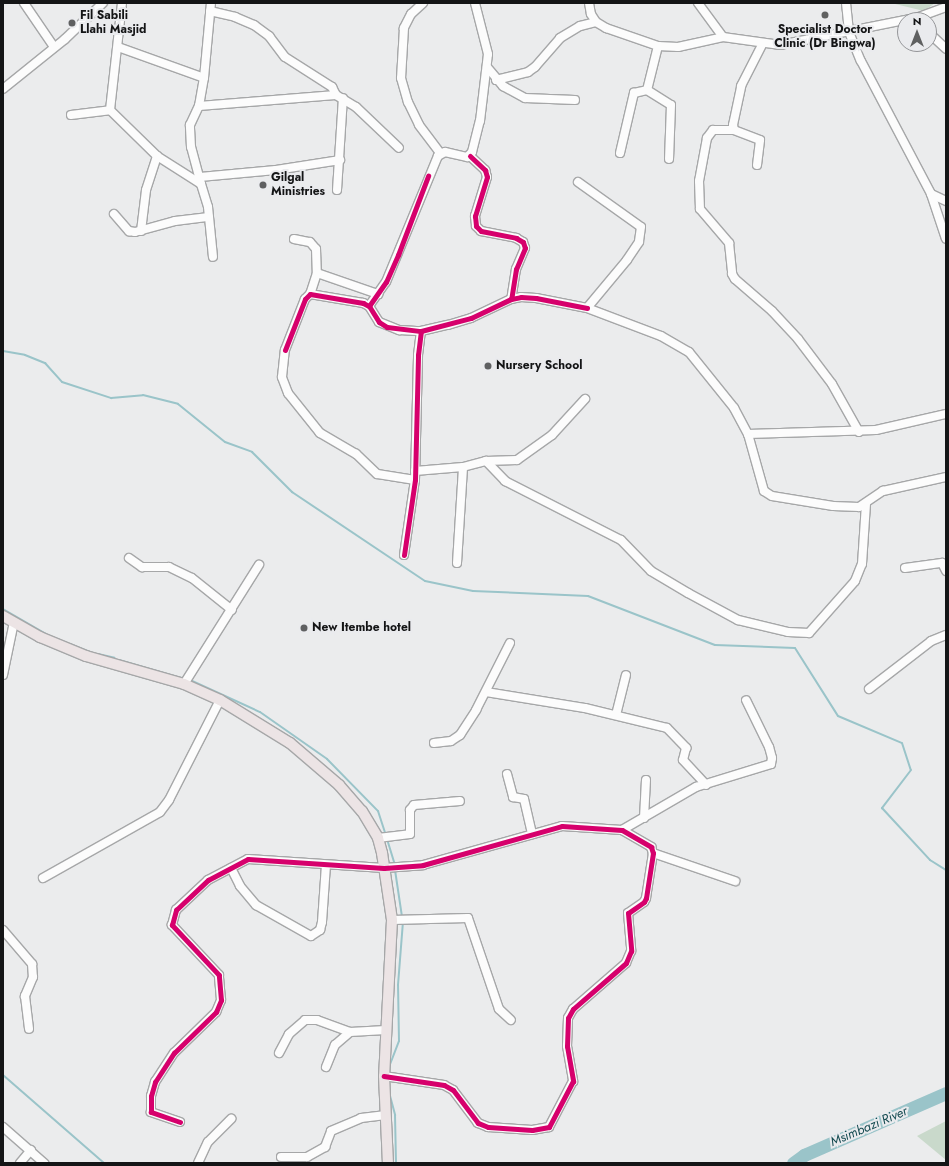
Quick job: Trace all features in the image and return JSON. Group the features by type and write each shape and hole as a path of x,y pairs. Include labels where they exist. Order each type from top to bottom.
{"main road":[{"path":"3,616 40,637 86,656 184,684 220,700 258,721 313,762 362,811 378,838 392,920 384,1076 388,1163"}],"street":[{"path":"24,3 54,48"},
{"path":"3,89 54,48 104,3"},
{"path":"110,110 122,3"},
{"path":"423,3 411,14 404,28 401,78 408,102 419,125 440,153 470,156 486,170 486,177 475,216 476,226 481,231 516,238 523,242 525,248 516,269 511,299"},
{"path":"470,156 480,122 487,67 487,44 475,3"},
{"path":"589,3 591,14 596,22 617,33 658,46 695,45 723,37 762,45 796,43 897,23"},
{"path":"846,3 849,32 861,61 931,194 946,239"},
{"path":"702,4 723,37"},
{"path":"213,258 206,198 200,181 190,134 190,125 199,106 204,78 210,7 254,25 270,36 285,57 332,87 339,96 356,107 399,148"},
{"path":"934,12 946,7"},
{"path":"496,80 528,72 535,67 560,38 580,26 596,22"},
{"path":"937,41 946,49"},
{"path":"734,130 735,108 741,86 762,45"},
{"path":"646,90 658,46"},
{"path":"118,48 204,78"},
{"path":"487,67 496,80 525,98 575,100"},
{"path":"620,153 634,93 646,90 671,105 669,159"},
{"path":"199,106 339,96"},
{"path":"337,190 340,160 339,96"},
{"path":"71,115 110,110"},
{"path":"110,110 157,156 200,181 340,160"},
{"path":"757,165 760,140 734,130 713,130 707,138 699,181 700,209 729,243 732,274 772,311 798,339 832,384 859,432"},
{"path":"369,306 378,294 398,255 428,176 440,153"},
{"path":"141,231 146,190 157,156"},
{"path":"578,182 641,227 639,242 631,254 587,308"},
{"path":"931,194 946,201"},
{"path":"114,214 129,231 141,231 175,221 209,217"},
{"path":"294,239 314,245 317,273 310,294 305,299 285,350 282,378 288,393 320,433 356,454 377,474 415,480"},
{"path":"317,273 378,294"},
{"path":"310,294 369,306 379,322 387,327 421,332 471,318 511,299 536,298 587,308 661,336 689,352 718,386 748,434 762,487 764,491 772,496 833,506 859,507 866,504 883,491 946,477"},
{"path":"404,555 415,480 418,355 421,332"},
{"path":"415,471 463,467 486,461 510,462 527,455 552,436 585,399"},
{"path":"748,434 859,432 946,414"},
{"path":"486,461 505,481 621,540 651,570 688,593 738,620 788,632 809,633 855,581 862,564 866,504"},
{"path":"457,563 463,467"},
{"path":"129,558 142,567 169,567 192,578 232,610"},
{"path":"905,568 944,562 946,571"},
{"path":"184,684 232,610 259,564"},
{"path":"3,675 14,622"},
{"path":"869,690 931,641 946,635"},
{"path":"434,743 457,739 466,728 486,692 510,643"},
{"path":"616,714 626,675"},
{"path":"486,692 616,714 667,728 686,748 683,760 706,785"},
{"path":"43,878 160,812 170,800 220,700"},
{"path":"622,830 688,791 771,764 772,758 769,746 746,700"},
{"path":"507,774 513,797 524,799 532,834"},
{"path":"644,818 646,780"},
{"path":"378,838 410,834 410,810 414,805 460,801"},
{"path":"180,1122 151,1112 151,1096 155,1082 174,1053 216,1012 221,1000 222,988 220,974 214,966 172,925 172,918 176,910 198,887 248,859 257,858 326,865 384,868 410,867 446,861 562,826 622,830 644,841 651,847 652,853 644,902 628,913 631,951 626,964 573,1008 568,1018 567,1046 573,1081 549,1127 532,1130 488,1127 478,1123 453,1090 444,1085 384,1076"},
{"path":"652,853 735,881"},
{"path":"231,868 240,886 256,905 311,936 320,930 322,922 326,865"},
{"path":"392,920 468,918 499,1009 511,1020"},
{"path":"3,930 32,964 33,977 25,996 29,1029"},
{"path":"279,1053 289,1034 305,1020 317,1020 350,1032 386,1030"},
{"path":"326,1067 335,1045 350,1032"},
{"path":"281,1157 307,1157 325,1147 331,1131 361,1118 386,1115"},
{"path":"198,1163 208,1142 231,1119"},
{"path":"3,1127 44,1163"},
{"path":"20,1163 31,1150"}],"green space":[{"path":"891,3 935,3 924,11"},
{"path":"946,1121 946,1160 917,1136"}],"waterway":[{"path":"3,351 25,355 45,363 62,382 111,398 143,395 178,404 225,442 252,452 292,492 425,581 473,591 588,596 715,645 795,648 838,716 902,743 911,770 882,808 930,860 946,870"},
{"path":"3,609 46,634"},
{"path":"70,644 92,653"},
{"path":"98,654 115,658"},
{"path":"119,660 185,679"},
{"path":"190,680 260,712 327,759 378,811 386,835"},
{"path":"387,839 395,866"},
{"path":"395,870 402,917"},
{"path":"389,1067 399,1041 398,985 403,922"},
{"path":"3,1075 104,1163"},
{"path":"389,1092 395,1115 396,1163"},
{"name":"Msimbazi River","path":"793,1163 804,1155 946,1093"}],"cycle path":[{"path":"470,156 485,170 487,177 475,216 476,226 481,231 516,238 523,242 525,248 516,269 511,299"},
{"path":"369,306 386,282 398,255 428,176"},
{"path":"285,350 305,299 310,294 363,303 369,306 379,322 387,327 421,331 471,318 511,299 521,297 536,298 587,308"},
{"path":"404,555 415,480 418,355 421,331"},
{"path":"180,1122 151,1112 151,1096 155,1082 174,1053 216,1012 221,1000 219,975 172,925 176,910 208,880 248,859 384,868 423,865 562,826 622,830 651,847 653,853 646,898 644,902 628,913 631,951 626,963 573,1009 568,1018 567,1046 573,1081 549,1127 532,1130 488,1127 478,1123 453,1090 444,1085 384,1076"}],"place":[{"name":"Specialist Doctor Clinic (Dr Bingwa)","path":"825,15"},
{"name":"Fil Sabili Llahi Masjid","path":"72,23"},
{"name":"Gilgal Ministries","path":"263,185"},
{"name":"Nursery School","path":"488,366"},
{"name":"New Itembe hotel","path":"304,628"}]}
